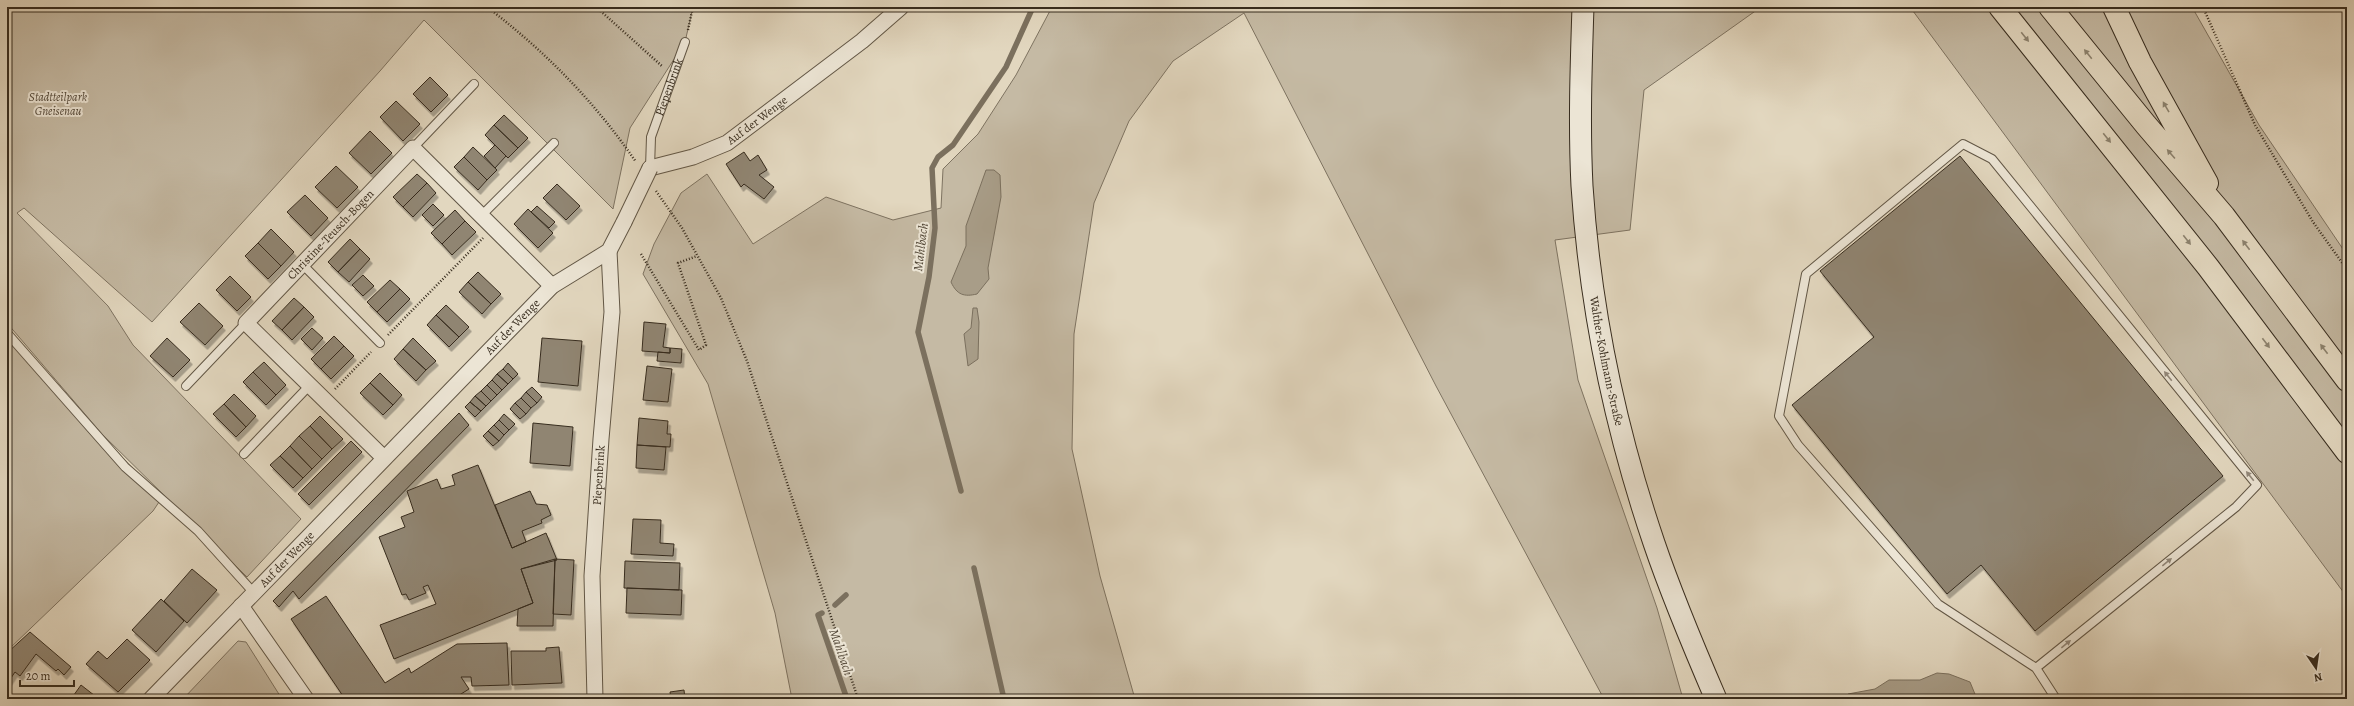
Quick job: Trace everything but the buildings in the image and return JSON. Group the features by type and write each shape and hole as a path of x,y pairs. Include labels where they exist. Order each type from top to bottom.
{"highway":[{"path":"2000,7 2208,267 2347,452"},
{"path":"2050,7 2146,125 2224,216 2347,380"},
{"path":"2114,7 2140,62 2176,123 2224,216"}],"main road":[{"name":"Walther-Kohlmann-Straße","path":"1583,7 1580,97 1582,187 1590,270 1608,377 1628,459 1654,543 1716,699"}],"street":[{"name":"Auf der Wenge","path":"645,167 684,159 727,143 862,41 901,7"},
{"path":"413,148 552,286"},
{"name":"Christine-Teusch-Bogen","path":"246,323 413,148"},
{"path":"609,252 624,222 645,167"},
{"name":"Auf der Wenge","path":"151,699 383,458 552,286 609,252"},
{"name":"Piepenbrink","path":"595,699 592,576 601,439 612,312 609,252"},
{"path":"246,323 383,458"},
{"path":"241,606 306,699"}],"lane":[{"name":"Piepenbrink","path":"645,167 651,137 685,42"},
{"path":"413,148 474,84"},
{"path":"481,216 554,143"},
{"path":"2036,668 2236,507 2257,485 1992,159 1963,144 1806,274 1779,416 1798,445 1938,604 2036,668 2056,699"},
{"path":"302,264 380,343"},
{"path":"186,386 246,323"},
{"path":"7,333 125,467 198,531 254,593"},
{"path":"244,454 310,385"}],"path":[{"path":"487,7 525,36 560,68 645,167"},
{"path":"596,7 650,55"},
{"name":"Piepenbrink","path":"685,42 693,7"},
{"path":"2203,7 2255,125 2313,222 2343,264 2347,266"},
{"path":"652,185 682,228 721,298 747,361 858,699"},
{"path":"324,400 493,228"},
{"path":"641,254 699,350 706,345 678,263 697,256"}],"green space":[{"name":"Stadtteilpark Gneisenau","path":"7,7 693,7 685,42 630,128 613,209 424,20 380,71 152,322 24,208 17,213 108,306 133,345 301,519 247,577 102,434 7,323"},
{"path":"1052,7 1761,7 1644,90 1630,230 1555,240 1578,380 1657,608 1683,699 1604,699 1436,386 1244,13 1173,61 1129,121 1094,203 1074,334 1072,449 1100,576 1135,699 792,699 775,613 708,384 643,274 654,244 681,193 707,174 753,244 826,197 893,220 941,208 943,169 978,134 1016,75"},
{"path":"1910,7 2192,7 2259,125 2347,255 2347,597"},
{"path":"7,333 161,499 153,511 7,651"},
{"path":"238,641 246,642 282,699 183,699"}],"shaded area":[{"path":"986,170 994,170 1000,175 1001,197 988,268 989,279 977,294 965,295 958,292 951,282 966,246 966,226"},
{"path":"973,308 977,308 979,322 978,359 968,366 964,334 971,328"},
{"path":"1937,673 1949,674 1970,682 1977,699 1846,699 1848,694 1875,689 1889,680 1920,680"}],"waterway":[{"name":"Mahlbach","path":"961,491 918,332 929,277 935,228 932,168 938,157 953,145 1006,67 1033,7"},
{"path":"974,568 1004,699"},
{"name":"Mahlbach","path":"835,605 846,595"},
{"name":"Mahlbach","path":"822,613 818,615 847,699"}]}
